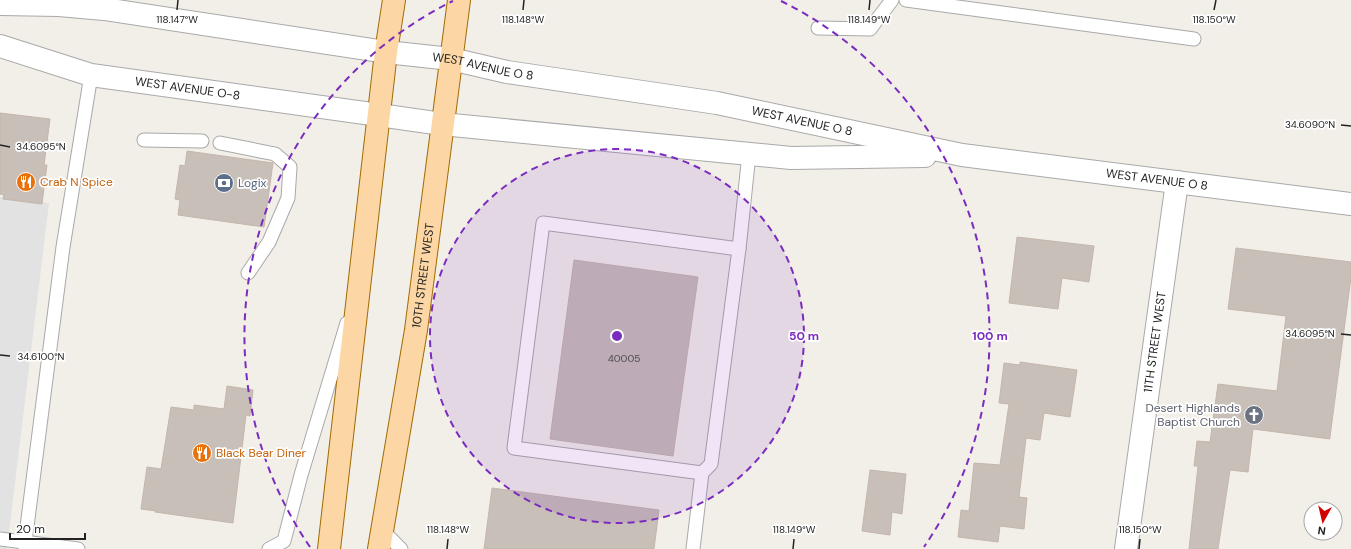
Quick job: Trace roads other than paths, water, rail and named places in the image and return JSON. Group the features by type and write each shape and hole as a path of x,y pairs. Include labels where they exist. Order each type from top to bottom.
{"main road":[{"path":"329,549 386,52 394,0"},
{"name":"10TH STREET WEST","path":"380,540 416,330 459,0"}],"street":[{"name":"WEST AVENUE O 8","path":"0,4 104,5 386,52 451,59 507,72 717,103 962,155 1351,204"},
{"name":"WEST AVENUE O-8","path":"0,46 91,75 379,115"},
{"name":"WEST AVENUE O 8","path":"379,115 442,124 791,158 962,155"},
{"name":"11TH STREET WEST","path":"1126,549 1177,182"}],"lane":[{"path":"818,28 870,29 892,0"},
{"path":"906,0 1194,38"},
{"path":"25,546 63,247 91,75"},
{"path":"144,140 202,141"},
{"path":"220,143 275,154 290,167 288,198 269,242 248,273"},
{"path":"693,549 702,473 711,464 739,249 749,154"},
{"path":"702,473 514,448 543,223 739,249"},
{"path":"269,549 284,541 301,475 361,277"},
{"path":"0,539 25,546 78,549"},
{"path":"380,540 401,549"}],"place":[{"name":"Crab N Spice","path":"26,182"},
{"name":"Logix","path":"224,183"},
{"name":"Desert Highlands Baptist Church","path":"1254,415"},
{"name":"Black Bear Diner","path":"202,453"}]}
